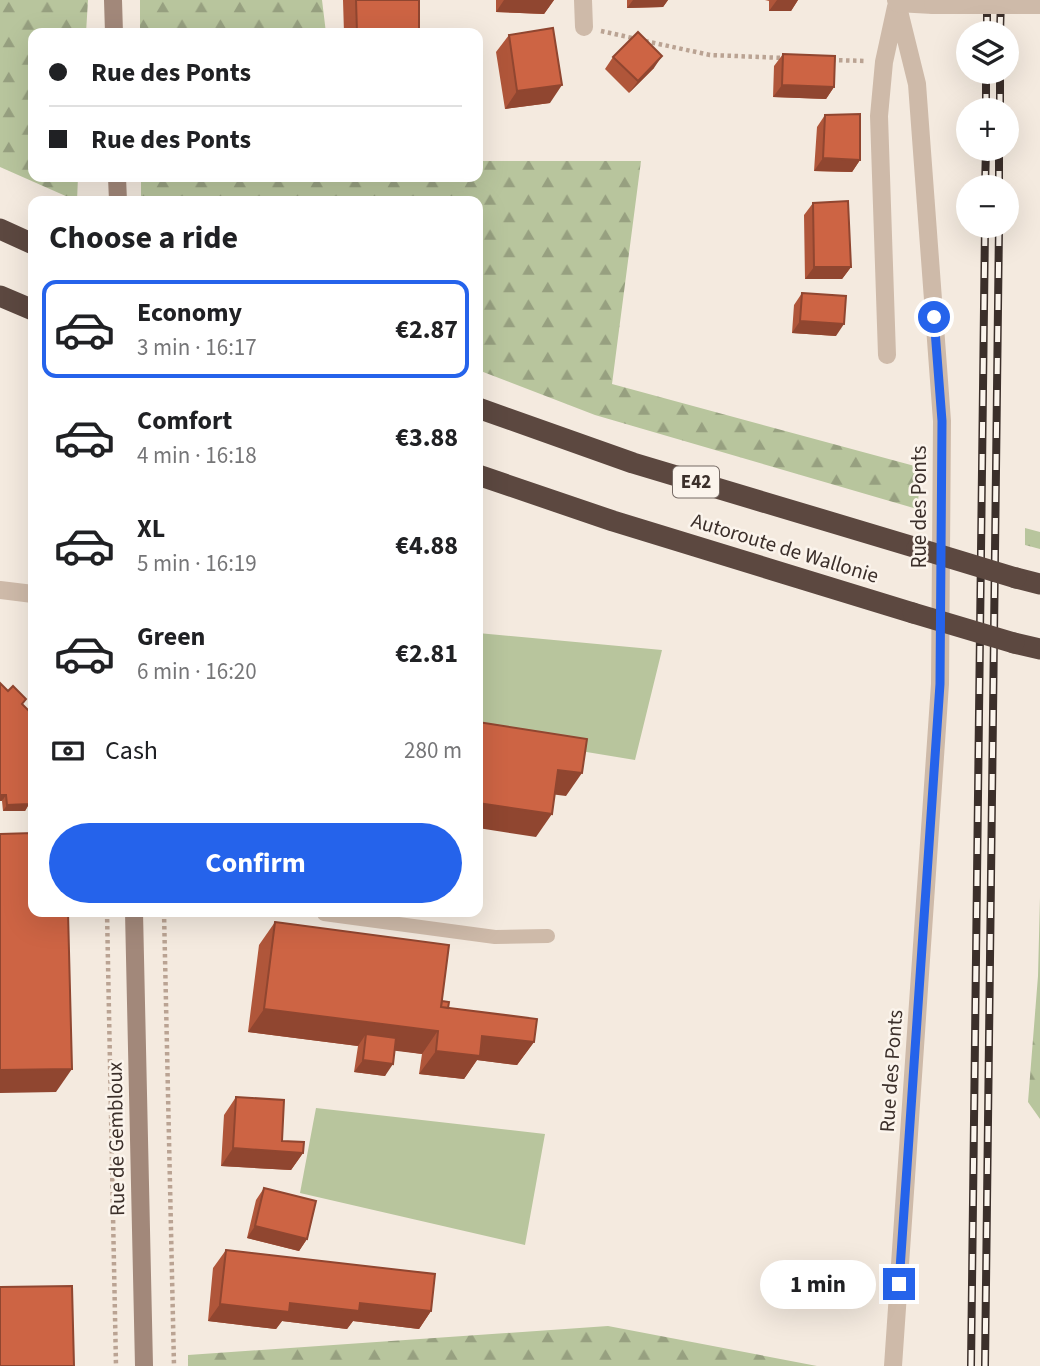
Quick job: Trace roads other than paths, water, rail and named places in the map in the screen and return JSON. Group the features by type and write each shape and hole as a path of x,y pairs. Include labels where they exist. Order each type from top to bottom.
{"highway":[{"path":"0,229 28,242"},
{"path":"0,296 28,308"},
{"name":"Autoroute de Wallonie","path":"483,410 633,463 1040,584"},
{"name":"Autoroute de Wallonie","path":"483,477 613,521 1040,649"}],"main road":[{"path":"113,0 114,28"},
{"name":"Rue de Gembloux","path":"134,917 144,1366"}],"street":[{"path":"583,0 584,27"},
{"path":"887,355 879,116 884,62 896,2 933,5 1040,5"},
{"name":"Rue des Ponts","path":"893,1366 940,684 942,582 942,421 917,84 896,2"},
{"path":"0,590 28,593"}],"lane":[{"path":"346,917 495,937 548,936"}],"railway":[{"path":"987,0 987,21"},
{"path":"1000,21 1001,0"},
{"path":"986,84 986,98"},
{"path":"1000,84 1000,98"},
{"path":"985,175 986,161"},
{"path":"999,161 999,175"},
{"path":"971,1366 985,238"},
{"path":"985,1366 999,238"}]}
